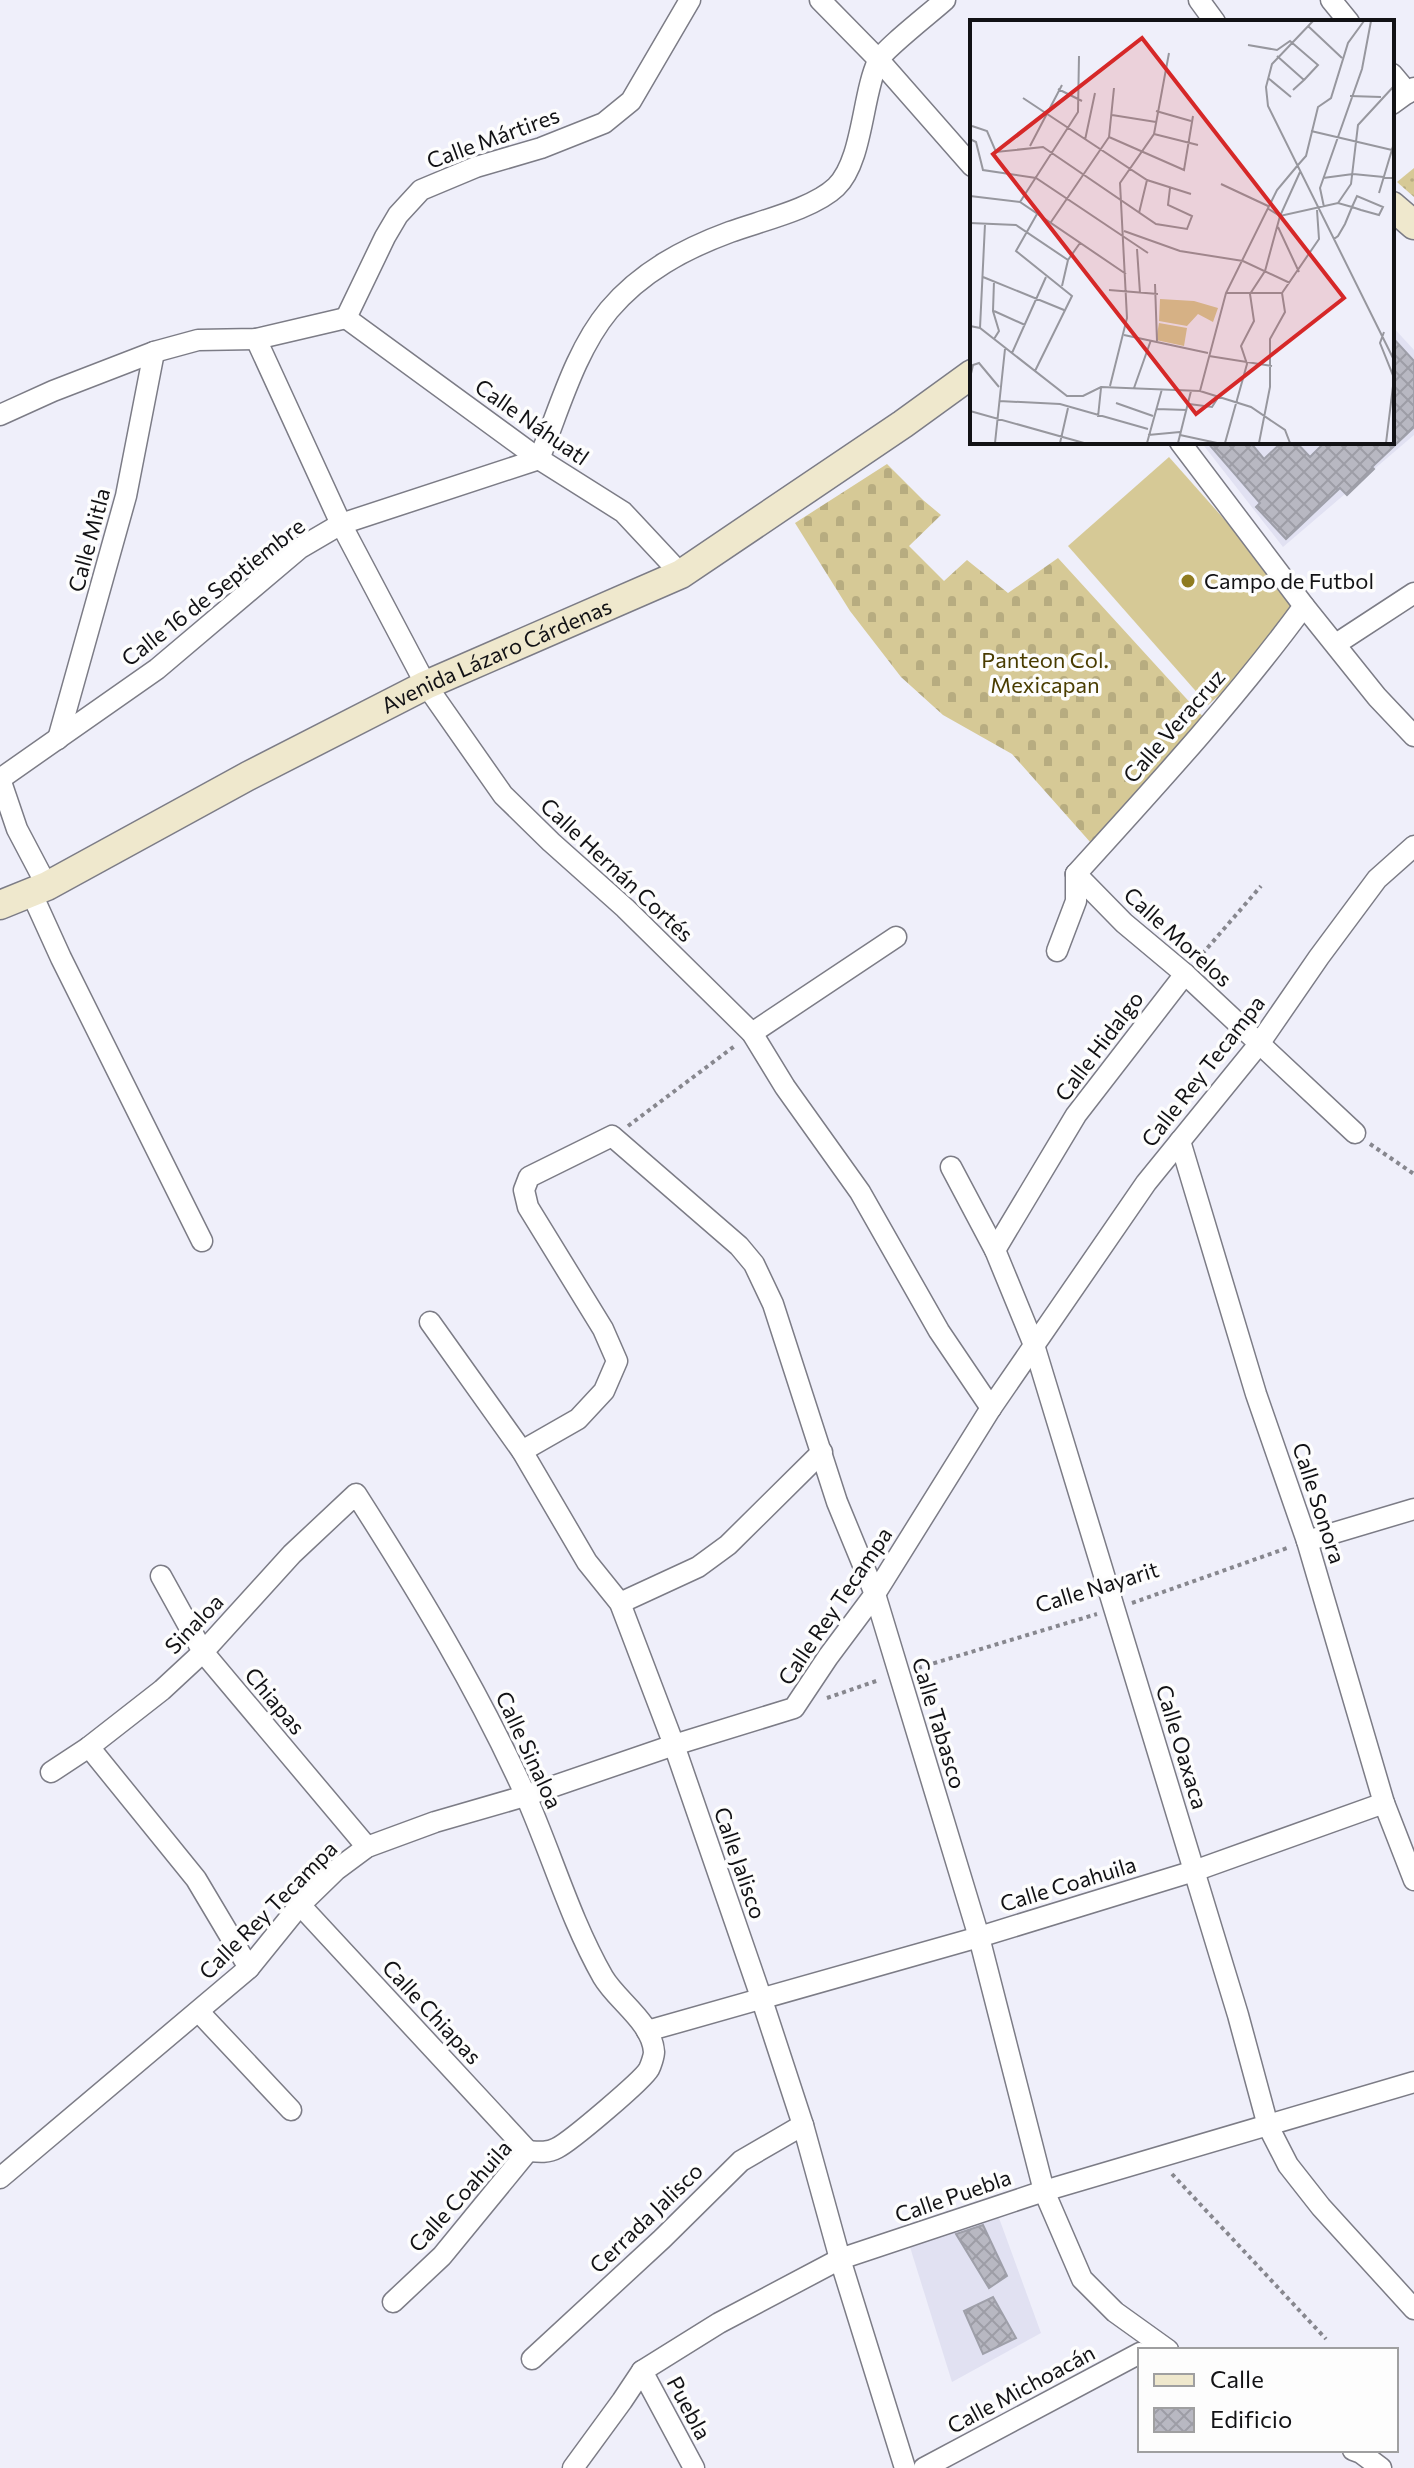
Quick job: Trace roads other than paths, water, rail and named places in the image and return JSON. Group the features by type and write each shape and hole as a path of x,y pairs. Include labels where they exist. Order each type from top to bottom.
{"main road":[{"path":"1394,208 1414,225"},
{"name":"Avenida Lázaro Cárdenas","path":"0,905 39,889 248,776 426,685 681,574 970,375"}],"street":[{"name":"Calle Mártires","path":"346,318 385,237 398,215 421,190 476,167 541,148 604,123 631,101 690,0"},
{"path":"820,0 878,59 970,164"},
{"path":"539,459 581,354 608,311 640,279 684,250 794,211 835,189 849,166 878,59 945,0"},
{"path":"1199,0 1214,20"},
{"path":"1331,0 1347,20"},
{"path":"1394,77 1405,95"},
{"path":"0,415 154,352 198,340 256,339 346,318"},
{"name":"Calle Náhuatl","path":"346,318 539,459 623,512 681,574"},
{"name":"Calle Hernán Cortés","path":"256,339 341,524 426,685 503,795 625,908 752,1033 785,1087 860,1192 939,1331 991,1408"},
{"name":"Calle Mitla","path":"58,739 126,496 154,352"},
{"path":"1182,444 1304,606 1377,697 1414,736"},
{"name":"Calle 16 de Septiembre","path":"0,779 157,669 300,548 341,524 539,459"},
{"path":"1336,644 1414,593"},
{"name":"Calle Veracruz","path":"1076,874 1263,660 1304,606"},
{"path":"0,779 61,958 202,1241"},
{"name":"Calle Rey Tecampa","path":"0,2178 249,1968 300,1905 336,1870 367,1847 435,1822 525,1796 794,1708 875,1594 991,1408 1146,1183 1259,1044 1377,879 1414,846"},
{"path":"1057,951 1076,901 1076,874"},
{"name":"Calle Morelos","path":"1076,874 1124,923 1185,974 1355,1133"},
{"path":"752,1033 896,937"},
{"name":"Calle Hidalgo","path":"995,1250 1076,1115 1185,974"},
{"name":"Calle Tabasco","path":"522,1451 578,1419 604,1391 617,1361 603,1329 528,1207 524,1190 529,1177 612,1136 739,1246 754,1264 773,1304 837,1502 875,1594 979,1937 1044,2191 1082,2279 1151,2348"},
{"name":"Calle Sonora","path":"1180,1141 1256,1394 1307,1541 1384,1803 1414,1880"},
{"name":"Calle Oaxaca","path":"951,1167 995,1250 1034,1345 1238,2015 1268,2126 1288,2165 1321,2207 1414,2309"},
{"name":"Calle Jalisco","path":"430,1322 522,1451 587,1562 620,1603 674,1745 761,1997 803,2125 840,2259 905,2468"},
{"path":"620,1603 698,1567 728,1545 822,1452"},
{"name":"Sinaloa","path":"51,1772 89,1747 162,1690 203,1652 292,1554 356,1494"},
{"name":"Calle Sinaloa","path":"356,1494 468,1676 525,1796 562,1889 604,1980 647,2031"},
{"path":"1307,1541 1414,1509"},
{"name":"Chiapas","path":"161,1576 203,1652 367,1847"},
{"path":"89,1747 196,1879 249,1968"},
{"name":"Calle Coahuila","path":"761,1997 979,1937 1194,1871 1384,1803"},
{"name":"Calle Chiapas","path":"300,1905 528,2151"},
{"path":"647,2031 761,1997"},
{"path":"199,2012 291,2110"},
{"name":"Calle Coahuila","path":"393,2302 442,2256 528,2151 544,2153 558,2148 648,2071 654,2053 647,2031"},
{"name":"Calle Puebla","path":"573,2468 642,2371 719,2323 840,2259 1044,2191 1414,2082"},
{"name":"Cerrada Jalisco","path":"532,2359 741,2161 803,2125"},
{"name":"Calle Michoacán","path":"924,2468 1138,2356"},
{"name":"Puebla","path":"642,2371 694,2468"},
{"path":"1358,2452 1381,2468"}],"place":[{"name":"Campo de Futbol","path":"1188,581"}],"park label":[{"name":"Panteon Col. Mexicapan","path":"1045,672"}]}
